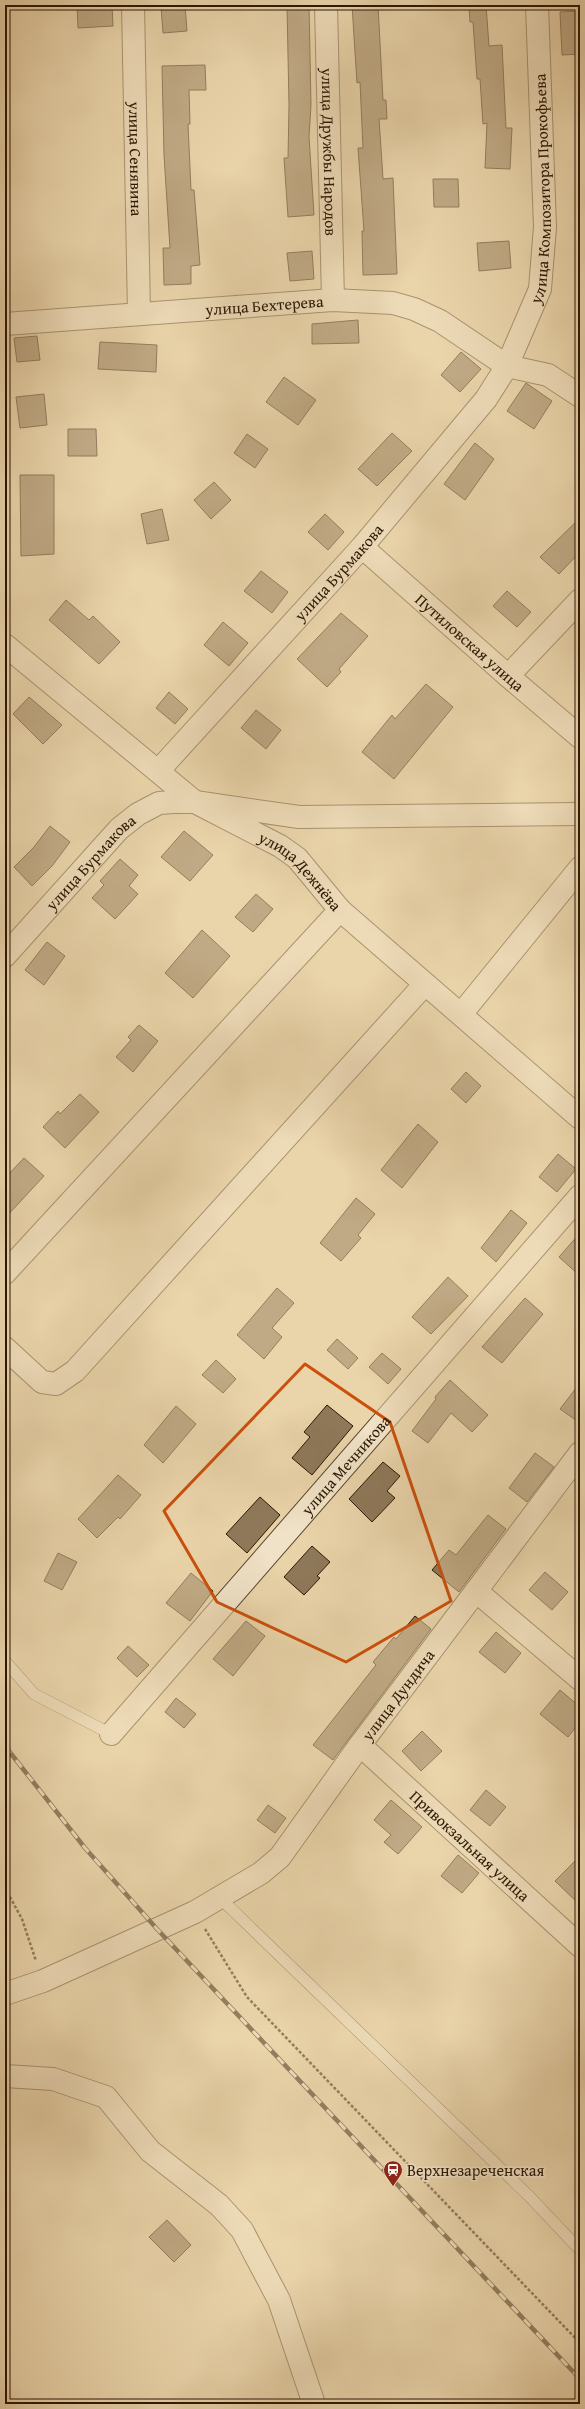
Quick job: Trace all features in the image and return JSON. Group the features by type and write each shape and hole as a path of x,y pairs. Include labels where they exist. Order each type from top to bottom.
{"street":[{"name":"улица Сенявина","path":"133,5 139,313"},
{"name":"улица Дружбы Народов","path":"326,5 332,300"},
{"name":"улица Композитора Прокофьева","path":"507,366 540,289 544,227 537,5"},
{"name":"улица Бехтерева","path":"5,324 332,300 392,303 414,309 440,321 507,366"},
{"path":"507,366 548,375 580,396"},
{"name":"улица Бурмакова","path":"159,770 362,547 486,399 507,366"},
{"name":"Путиловская улица","path":"362,547 508,676 580,737"},
{"path":"508,676 580,600"},
{"name":"улица Дежнёва","path":"5,645 159,770 195,802 280,846 297,858 340,910 425,984 462,1013 580,1118"},
{"name":"улица Бурмакова","path":"5,956 119,829 138,814 159,803 195,802 299,817 580,814"},
{"path":"462,1013 580,868"},
{"path":"5,1273 340,910"},
{"path":"5,1348 42,1382 56,1384 75,1371 425,984"},
{"name":"улица Мечникова","path":"111,1734 580,1196"},
{"name":"улица Дундича","path":"5,1994 43,1981 195,1912 261,1874 280,1857 360,1745 580,1453"},
{"path":"476,1591 580,1680"},
{"name":"Привокзальная улица","path":"360,1745 580,1946"},
{"path":"5,2076 53,2079 106,2097 150,2151 219,2205 242,2230 279,2300 314,2404"}],"lane":[{"path":"5,1661 34,1694 111,1734"},
{"path":"220,1898 530,2197 580,2250"}],"path":[{"path":"5,1888 22,1919 43,1981"},
{"path":"195,1912 247,1997 580,2343"}],"highlighted area":[{"path":"305,1364 390,1422 451,1601 346,1662 217,1602 164,1511"}],"building":[{"path":"77,5 112,5 113,26 78,28"},
{"path":"185,5 187,31 163,33 161,7"},
{"path":"287,5 309,5 311,105 309,137 314,215 288,217 284,158 288,158 289,105"},
{"path":"352,5 378,5 383,100 386,100 387,119 379,119 383,179 393,178 397,274 363,275 362,231 364,231 358,148 363,148 360,82 357,83"},
{"path":"469,5 486,5 489,46 502,45 506,128 512,128 510,169 485,168 487,123 483,124 480,79 477,79 473,22 470,22"},
{"path":"580,11 580,54 562,55 560,12"},
{"path":"205,65 206,90 189,90 190,124 188,124 191,190 194,190 200,265 191,266 191,284 164,285 163,248 170,248 164,155 162,66"},
{"path":"433,179 458,179 459,207 434,207"},
{"path":"509,241 511,268 479,271 477,243"},
{"path":"312,251 314,279 290,281 287,253"},
{"path":"358,320 359,343 312,344 312,324"},
{"path":"37,336 40,360 17,362 14,338"},
{"path":"100,342 157,345 156,372 98,369"},
{"path":"461,352 481,369 460,392 441,375"},
{"path":"284,377 316,400 298,425 266,402"},
{"path":"526,383 552,401 534,429 507,411"},
{"path":"44,394 47,425 20,428 16,397"},
{"path":"68,429 96,429 97,456 68,456"},
{"path":"392,433 412,451 377,486 358,469"},
{"path":"247,434 268,449 255,468 234,453"},
{"path":"475,443 494,459 465,500 444,484"},
{"path":"20,475 54,475 54,554 21,556"},
{"path":"214,482 231,500 211,519 194,500"},
{"path":"162,509 169,540 147,544 141,514"},
{"path":"325,514 344,532 328,550 308,532"},
{"path":"580,518 580,552 559,574 540,557"},
{"path":"261,571 288,592 272,613 244,591"},
{"path":"507,591 531,612 517,627 493,606"},
{"path":"66,600 89,620 93,616 120,642 99,664 49,620"},
{"path":"341,613 368,636 339,669 341,672 327,687 297,659"},
{"path":"223,622 248,643 229,666 204,645"},
{"path":"426,684 453,707 394,779 362,752 392,715 395,719"},
{"path":"169,692 188,709 175,724 156,708"},
{"path":"29,697 62,725 43,744 13,714"},
{"path":"256,710 281,730 266,749 241,728"},
{"path":"50,826 70,842 52,866 32,886 14,867 34,847"},
{"path":"184,831 213,855 190,881 161,857"},
{"path":"120,859 138,875 129,886 138,894 115,919 92,898 104,885 100,881"},
{"path":"256,894 273,909 253,932 235,917"},
{"path":"202,930 230,956 193,998 165,973"},
{"path":"47,942 65,956 44,985 25,970"},
{"path":"139,1025 158,1041 133,1072 116,1057 131,1040 128,1037"},
{"path":"466,1072 481,1086 466,1103 451,1089"},
{"path":"80,1094 99,1112 65,1148 43,1127 58,1111 60,1114"},
{"path":"418,1124 438,1142 402,1188 381,1170"},
{"path":"558,1154 576,1169 557,1192 539,1177"},
{"path":"24,1158 44,1176 5,1218 5,1178"},
{"path":"356,1198 375,1214 358,1235 361,1238 341,1261 320,1243"},
{"path":"511,1210 527,1223 496,1262 481,1248"},
{"path":"580,1233 580,1276 559,1257"},
{"path":"448,1277 468,1296 431,1334 412,1317"},
{"path":"277,1288 294,1303 272,1328 282,1337 264,1359 237,1335"},
{"path":"525,1298 543,1314 502,1363 482,1347"},
{"path":"337,1339 358,1358 348,1369 327,1350"},
{"path":"382,1353 401,1369 388,1384 369,1367"},
{"path":"216,1360 236,1379 223,1393 202,1375"},
{"path":"450,1380 488,1415 472,1432 451,1413 428,1443 412,1431 436,1399 435,1397"},
{"path":"580,1383 580,1423 560,1409"},
{"path":"327,1405 353,1426 312,1475 292,1458 310,1437 304,1432"},
{"path":"176,1406 196,1424 163,1463 144,1445"},
{"path":"535,1453 554,1467 527,1502 509,1488"},
{"path":"383,1462 400,1476 387,1491 395,1498 372,1522 349,1499"},
{"path":"118,1475 141,1495 120,1519 118,1517 97,1538 78,1519"},
{"path":"260,1497 280,1515 247,1553 226,1534"},
{"path":"488,1515 506,1529 459,1592 432,1570 449,1550 456,1555"},
{"path":"312,1546 330,1562 317,1576 320,1578 304,1595 284,1577"},
{"path":"58,1553 77,1562 62,1590 44,1581"},
{"path":"545,1572 568,1592 552,1610 529,1590"},
{"path":"191,1573 213,1591 190,1621 166,1603"},
{"path":"415,1616 431,1629 333,1760 313,1745 376,1665 373,1662 394,1637 396,1639"},
{"path":"246,1621 265,1636 233,1676 213,1659"},
{"path":"496,1632 521,1653 505,1673 479,1652"},
{"path":"128,1646 149,1665 137,1677 117,1658"},
{"path":"560,1690 580,1707 580,1722 568,1737 540,1714"},
{"path":"176,1698 196,1714 184,1728 165,1712"},
{"path":"422,1731 442,1751 421,1771 402,1751"},
{"path":"486,1790 506,1807 490,1826 470,1810"},
{"path":"391,1800 422,1827 398,1854 384,1842 391,1835 374,1820"},
{"path":"268,1805 286,1818 275,1833 257,1820"},
{"path":"458,1855 479,1873 462,1893 441,1876"},
{"path":"580,1856 580,1905 555,1881"},
{"path":"167,2220 191,2245 174,2262 149,2237"}],"railway":[{"path":"5,1746 85,1848 157,1929 580,2379"}],"place":[{"name":"Верхнезареченская","path":"393,2187"}]}
